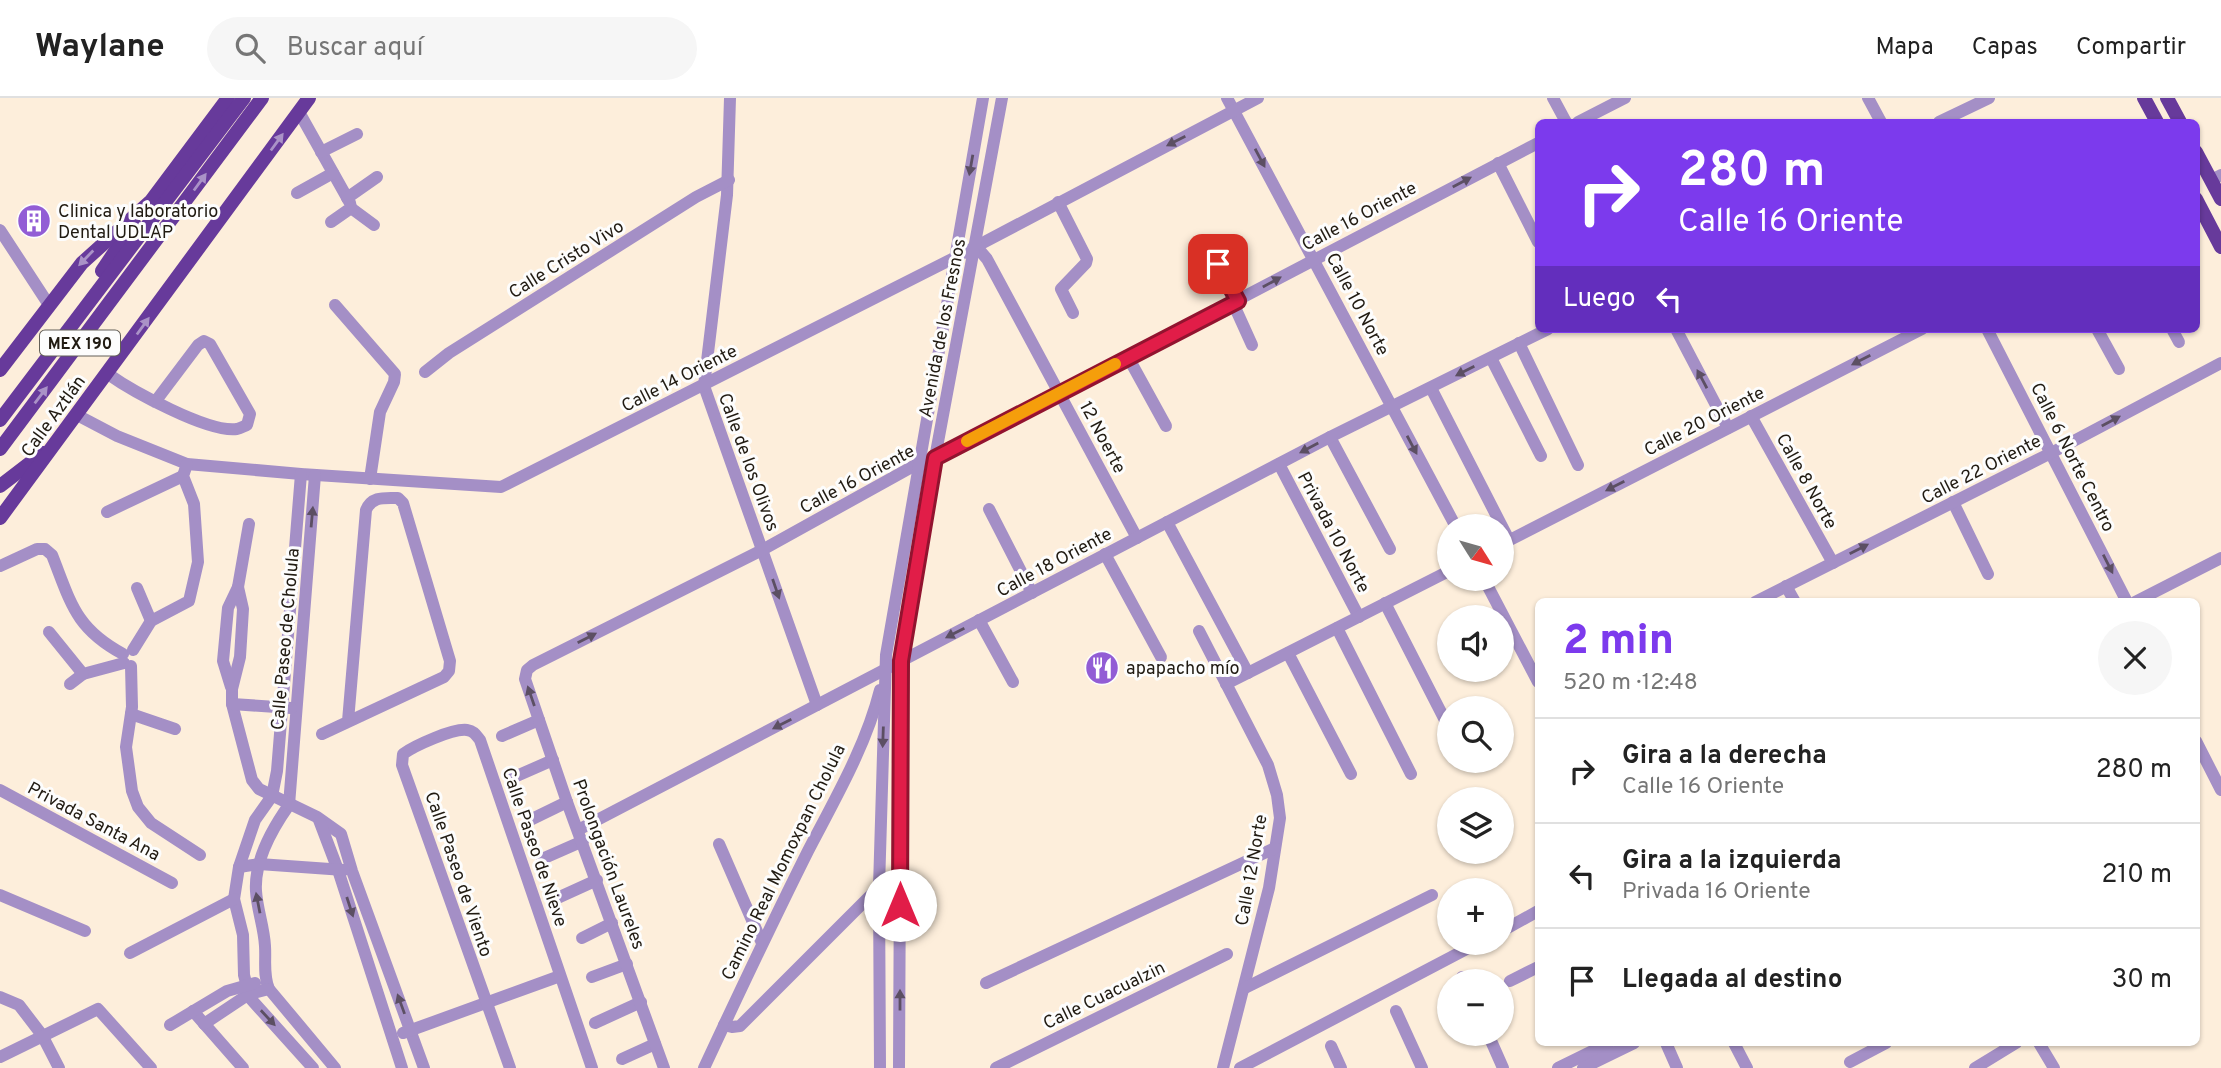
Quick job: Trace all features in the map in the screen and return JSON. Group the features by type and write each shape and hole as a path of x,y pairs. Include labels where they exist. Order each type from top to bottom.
{"main road":[{"path":"77,318 106,264 228,98"},
{"name":"MEX 190","path":"0,420 244,98"},
{"name":"MEX 190","path":"0,449 262,98"},
{"name":"Calle Aztlán","path":"0,518 309,98"},
{"path":"2144,98 2155,119"},
{"path":"2167,98 2178,119"},
{"path":"2200,157 2216,177 2221,199"},
{"path":"0,370 93,251 150,201"},
{"path":"2200,207 2221,247"},
{"path":"0,486 52,448"}],"street":[{"name":"Calle de los Olivos","path":"730,98 729,180 704,386 817,705"},
{"name":"Avenida de los Fresnos","path":"878,1066 881,949 879,887 886,669 983,98"},
{"name":"Avenida de los Fresnos","path":"899,1068 901,661 935,458 1002,98"},
{"name":"Calle 10 Norte","path":"1227,98 1449,514"},
{"name":"Calle 14 Oriente","path":"77,415 185,470 502,486 956,257 1258,98"},
{"path":"1553,98 1564,119"},
{"path":"1584,119 1625,98"},
{"path":"1945,119 1989,98"},
{"path":"1869,99 1879,119"},
{"path":"299,112 349,203 374,225"},
{"path":"321,152 357,134"},
{"name":"Calle 16 Oriente","path":"527,670 762,550 919,463 935,458 1535,144"},
{"path":"1498,163 1535,236"},
{"path":"297,192 333,173"},
{"path":"331,222 377,177"},
{"name":"Calle Cristo Vivo","path":"425,372 695,197 729,180"},
{"path":"1058,202 1087,259 1060,289 1073,313"},
{"path":"0,230 49,304"},
{"name":"12 Noerte","path":"975,245 987,259 1137,538"},
{"path":"1208,246 1236,302 1236,324 1252,345"},
{"path":"335,305 395,374 380,412 370,479"},
{"name":"Calle 18 Oriente","path":"542,859 817,705 1330,437 1540,333"},
{"path":"1678,333 1728,428"},
{"name":"Calle 20 Oriente","path":"1514,537 1914,333"},
{"name":"Calle 6 Norte Centro","path":"1989,333 2125,598"},
{"path":"2099,333 2119,369"},
{"path":"2174,333 2179,342"},
{"path":"108,374 155,402 212,425 237,429 247,425 250,414 210,344 204,341 198,345 155,402"},
{"path":"1519,343 1578,465"},
{"path":"1128,357 1166,426"},
{"path":"1490,358 1541,456"},
{"name":"Calle 22 Oriente","path":"1763,598 2051,453 2221,363"},
{"path":"1431,387 1492,514"},
{"name":"Calle 8 Norte","path":"1751,416 1833,563"},
{"path":"1330,437 1390,549"},
{"name":"Privada 10 Norte","path":"1279,464 1359,617"},
{"path":"107,512 185,470 194,504 198,562 189,601 151,621 128,658 131,714 126,747 132,791 138,807 151,823 200,855"},
{"name":"Calle Paseo de Cholula","path":"248,990 244,975 243,935 234,898 239,867 255,820 272,796 277,771 302,474"},
{"name":"Calle Paseo de Cholula","path":"267,985 263,930 256,890 259,864 273,828 289,805 315,475"},
{"path":"386,498 387,480"},
{"path":"322,734 444,677 449,671 450,661 403,503 398,498 373,500 366,510 348,720"},
{"path":"1953,502 1987,574"},
{"path":"989,509 1032,593"},
{"path":"1167,522 1248,673"},
{"path":"249,524 238,587 243,609 240,657 232,690 232,704 252,780 259,789 317,817 341,834 424,1068"},
{"path":"0,566 37,549 45,549 52,555 74,611 85,626 102,642 128,658"},
{"path":"1105,554 1161,657"},
{"path":"2143,598 2221,558"},
{"path":"1226,684 1437,576"},
{"path":"1786,586 1793,598"},
{"path":"137,588 151,621"},
{"path":"1491,592 1535,676"},
{"path":"291,601 305,601"},
{"path":"1385,603 1437,705"},
{"path":"979,620 1013,682"},
{"path":"1337,628 1411,774"},
{"name":"Calle 12 Norte","path":"1199,631 1268,765 1277,795 1280,818 1269,888 1223,1068"},
{"path":"49,632 83,674"},
{"path":"1288,653 1351,774"},
{"path":"70,684 83,674 128,658"},
{"name":"Camino Real Momoxpan Cholula","path":"704,1068 762,943 854,760 871,721 886,669"},
{"name":"Prolongación Laureles","path":"527,670 525,679 567,802 664,1068"},
{"path":"232,704 297,709"},
{"path":"131,714 175,729"},
{"path":"502,736 539,720"},
{"name":"Calle Paseo de Nieve","path":"403,754 413,747 464,729 473,732 480,740 592,1068"},
{"path":"2200,749 2221,790"},
{"name":"Calle Paseo de Viento","path":"403,754 402,765 510,1068"},
{"path":"512,778 553,760"},
{"name":"Privada Santa Ana","path":"0,790 172,883"},
{"path":"528,821 567,802"},
{"path":"319,820 338,870 402,1068"},
{"path":"719,844 762,943"},
{"path":"986,983 1275,848"},
{"path":"239,867 259,864 352,871"},
{"path":"553,900 597,880"},
{"path":"724,1025 740,1026 879,887"},
{"path":"0,895 85,931"},
{"path":"1245,988 1432,895"},
{"path":"130,953 234,898"},
{"path":"1514,924 1535,913"},
{"path":"582,938 612,923"},
{"path":"243,935 263,930"},
{"name":"Calle Cuacualzin","path":"996,1068 1227,954"},
{"path":"1240,1068 1455,955"},
{"path":"592,977 627,964"},
{"path":"1514,979 1535,968"},
{"path":"394,1038 410,1028 486,1004 560,976"},
{"path":"170,1025 227,991 248,990 267,985 335,1068"},
{"path":"204,1024 248,990"},
{"path":"248,990 250,998 313,1068"},
{"path":"0,997 19,1005 42,1035 60,1068"},
{"path":"595,1023 641,1002"},
{"path":"0,1057 98,1009 151,1068"},
{"path":"193,1011 243,1068"},
{"path":"1396,1012 1422,1068"},
{"path":"622,1059 654,1044"},
{"path":"1331,1046 1341,1068"},
{"path":"1493,1046 1503,1068"},
{"path":"1584,1060 1605,1046"},
{"path":"1558,1068 1625,1046"},
{"path":"1666,1046 1677,1068"},
{"path":"1736,1046 1747,1068"},
{"path":"1850,1062 1880,1046"},
{"path":"1975,1068 2011,1046"},
{"path":"2041,1046 2054,1068"}],"slow traffic":[{"path":"967,441 1115,364"}],"place":[{"name":"Clinica y laboratorio Dental UDLAP","path":"34,221"},
{"name":"apapacho mío","path":"1102,668"}],"route":[{"path":"900,905 901,661 935,458 1238,301 1218,264"}]}
